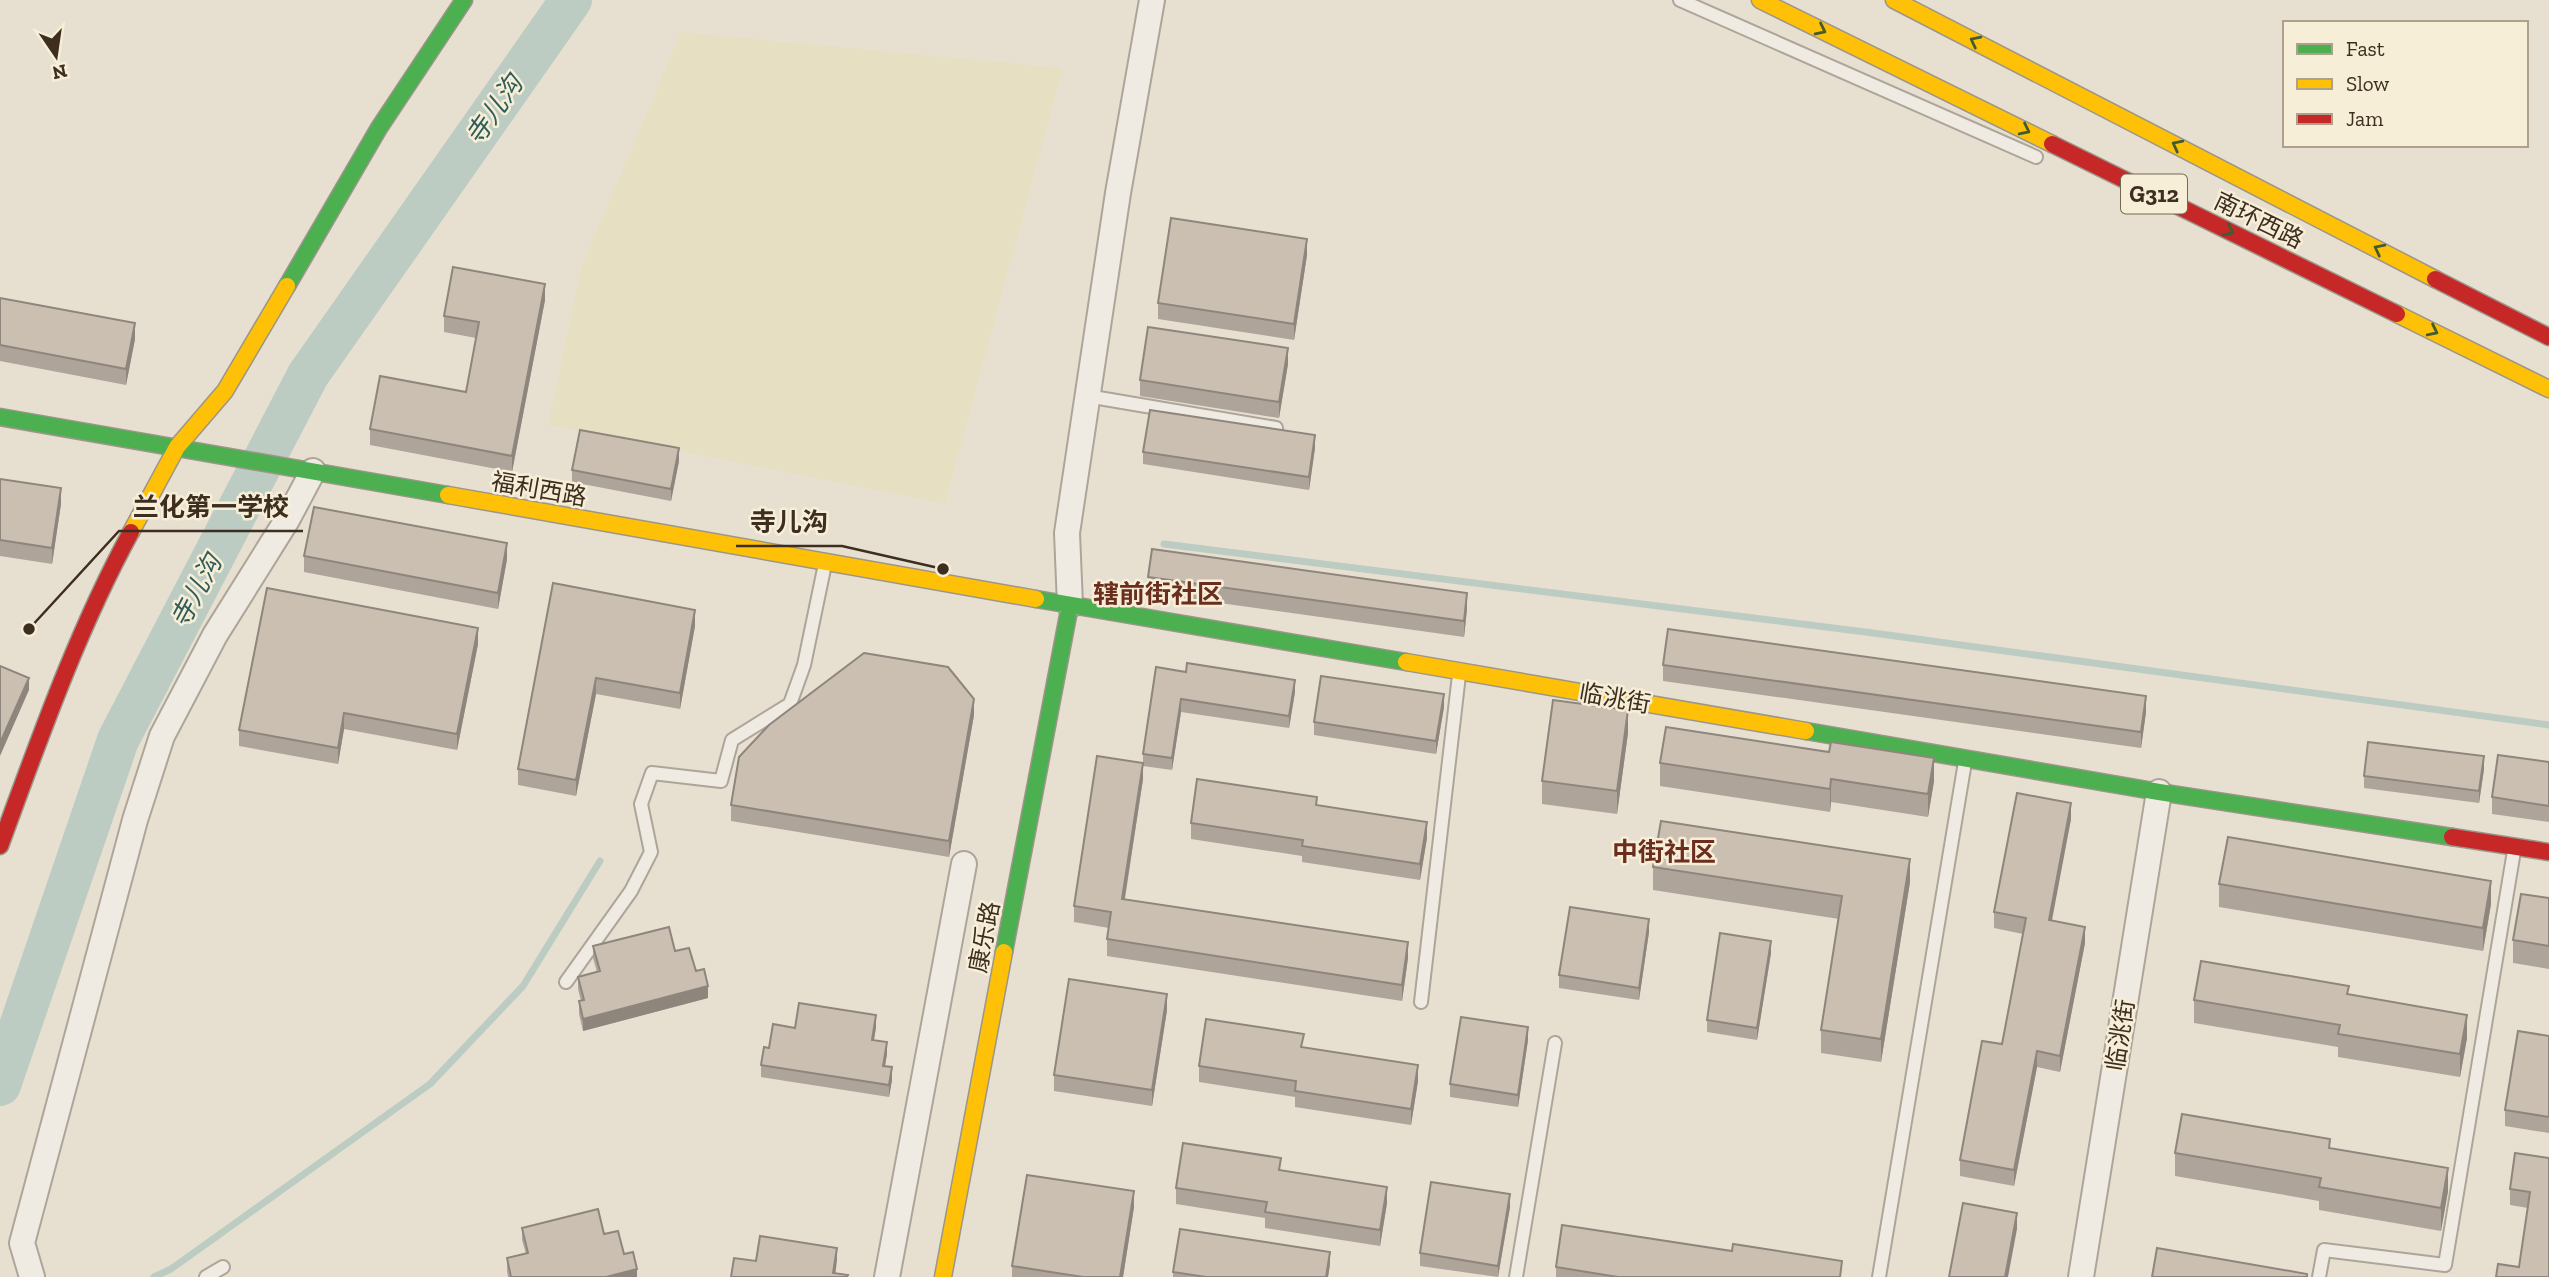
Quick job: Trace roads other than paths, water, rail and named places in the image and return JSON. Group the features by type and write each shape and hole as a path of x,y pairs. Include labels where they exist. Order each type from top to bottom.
{"main road":[{"path":"0,846 33,755 88,619 123,546 177,447 225,391 379,128 464,0"},
{"name":"南环西路","path":"1760,0 2549,389"},
{"name":"南环西路","path":"1894,0 2549,337"},
{"name":"福利西路","path":"0,417 1070,605"},
{"name":"临洮街","path":"1070,605 2159,792 2549,852"},
{"name":"康乐路","path":"943,1277 1070,605"}],"street":[{"path":"1070,605 1067,533 1118,193 1152,0"},
{"path":"32,1277 22,1243 131,833 162,736 215,635 287,520 306,470"},
{"name":"临洮街","path":"2081,1277 2159,792"},
{"path":"887,1277 964,864"}],"lane":[{"path":"1680,0 2054,165"},
{"path":"2103,183 2175,204"},
{"path":"1087,396 1276,428"},
{"path":"566,982 631,891 651,852 641,804 652,774 721,781 732,740 790,704 804,666 825,564"},
{"path":"1421,1002 1459,671"},
{"path":"1878,1277 1966,758"},
{"path":"2319,1277 2324,1250 2445,1265 2515,847"},
{"path":"1516,1277 1555,1044"},
{"path":"206,1277 223,1267"}],"waterway":[{"name":"寺儿沟","path":"0,1085 118,740 308,375 571,0"},
{"path":"1164,544 1873,633 2549,725"},
{"path":"154,1277 171,1269 430,1084 523,986 600,861"}],"place":[{"name":"寺儿沟","path":"943,569"},
{"name":"兰化第一学校","path":"29,629"}],"district":[{"name":"辖前街社区","path":"1158,594"},
{"name":"中街社区","path":"1664,852"}]}
